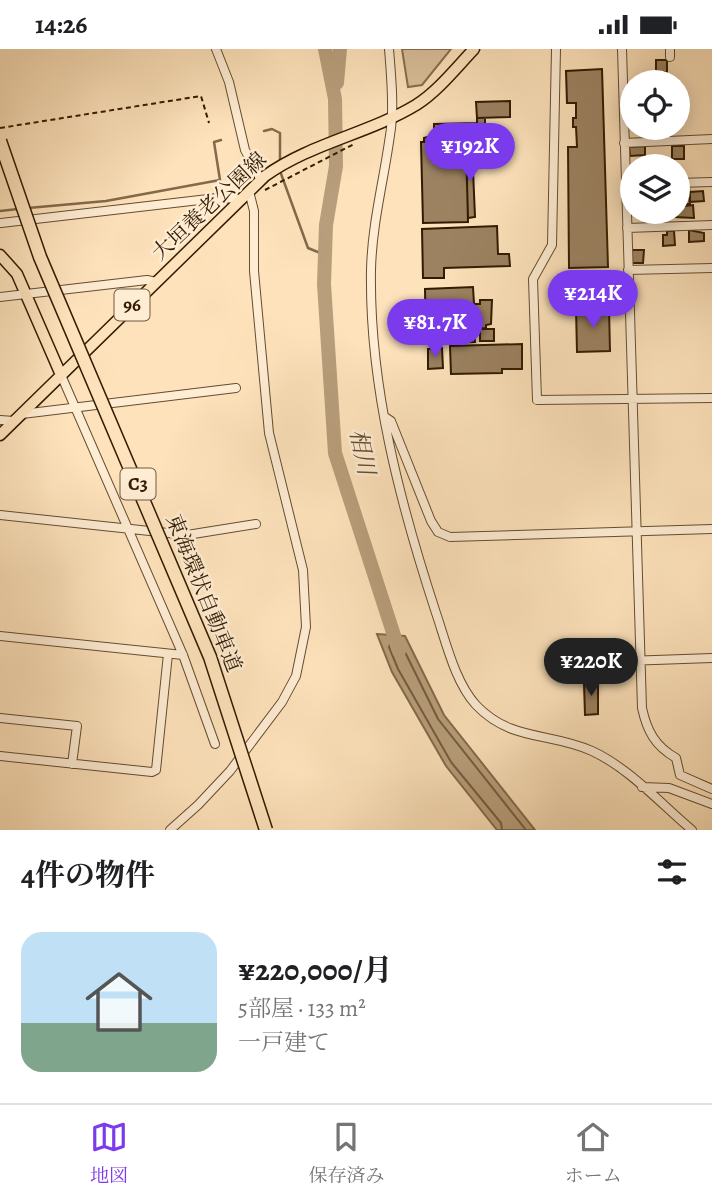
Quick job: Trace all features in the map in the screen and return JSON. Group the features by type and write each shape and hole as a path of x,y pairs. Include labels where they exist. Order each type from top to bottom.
{"highway":[{"name":"東海環状自動車道","path":"0,141 40,257 206,646 267,830"}],"main road":[{"name":"大垣養老公園線","path":"0,435 263,178 286,160 389,118 416,104 439,86 474,49"},
{"path":"0,255 16,274 61,375"}],"street":[{"path":"216,49 229,82 245,150 263,178"},
{"path":"389,49 389,118 374,223 371,267 375,347 398,484 447,646 467,692 476,704 511,730 593,751 642,787 692,830"},
{"path":"556,49 552,245 533,279 537,400 712,398"},
{"path":"622,49 625,154"},
{"path":"624,142 712,139"},
{"path":"690,183 712,182"},
{"path":"1,223 248,195 269,433 303,570 306,627 296,676 282,702 230,771 170,830"},
{"path":"627,224 640,660 646,727 655,742 678,766 680,775 712,789"},
{"path":"627,228 712,225"},
{"path":"628,270 712,268"},
{"path":"0,297 147,280 156,282"},
{"path":"61,375 183,655 215,744"},
{"path":"0,419 236,388"},
{"path":"385,417 391,421 431,520 438,532 450,537 712,529"},
{"path":"0,515 187,535 256,524"},
{"path":"0,636 183,655"},
{"path":"0,756 152,772 156,770 169,654"},
{"path":"598,661 712,658"},
{"path":"0,718 77,726 72,764"},
{"path":"642,787 669,787 712,804"}],"path":[{"path":"0,128 201,96 209,123"},
{"path":"248,195 356,143"}],"shaded area":[{"path":"402,49 451,49 422,85 408,87"}],"water":[{"path":"377,634 405,636 444,715 535,830 497,830 446,766 392,672"}],"building":[{"path":"656,60 667,60 667,70 656,70"},
{"path":"602,69 608,267 569,268 568,147 577,147 576,127 573,127 576,103 567,103 566,71"},
{"path":"510,101 510,117 477,118 476,102"},
{"path":"477,118 485,118 485,133 477,133 477,127 439,129 439,135 456,135 456,141 424,142 424,138 434,135 434,124 477,123"},
{"path":"466,141 468,222 423,223 421,142"},
{"path":"645,146 645,154 630,154 629,147"},
{"path":"672,146 684,146 684,154 672,154"},
{"path":"466,147 472,147 475,217 468,218"},
{"path":"703,191 704,201 690,202 690,192"},
{"path":"690,205 693,205 694,218 690,218"},
{"path":"497,226 498,254 509,254 510,266 444,268 444,278 423,278 422,229"},
{"path":"689,230 704,233 704,241 689,242"},
{"path":"667,231 674,231 675,245 663,246 663,235 667,235"},
{"path":"631,250 644,250 643,263 631,263"},
{"path":"607,272 607,291 576,291 576,287 572,287 575,273"},
{"path":"473,287 474,304 480,304 480,300 492,300 491,324 486,325 486,328 474,329 475,342 426,344 425,289"},
{"path":"609,308 610,351 577,352 576,309"},
{"path":"480,329 494,329 494,341 480,341"},
{"path":"522,344 522,369 502,369 502,373 451,374 450,346"},
{"path":"442,348 443,368 428,369 428,349"},
{"path":"598,682 598,714 585,715 584,683"}],"waterway":[{"name":"相川","path":"325,49 335,99 336,166 326,225 324,284 335,453 399,651"},
{"path":"337,83 340,49"},
{"path":"264,131 272,129 280,133 280,161"},
{"path":"28,208 106,201 220,180 214,142 221,140"},
{"path":"280,171 308,248 325,255"},
{"path":"0,211 18,209"}]}
